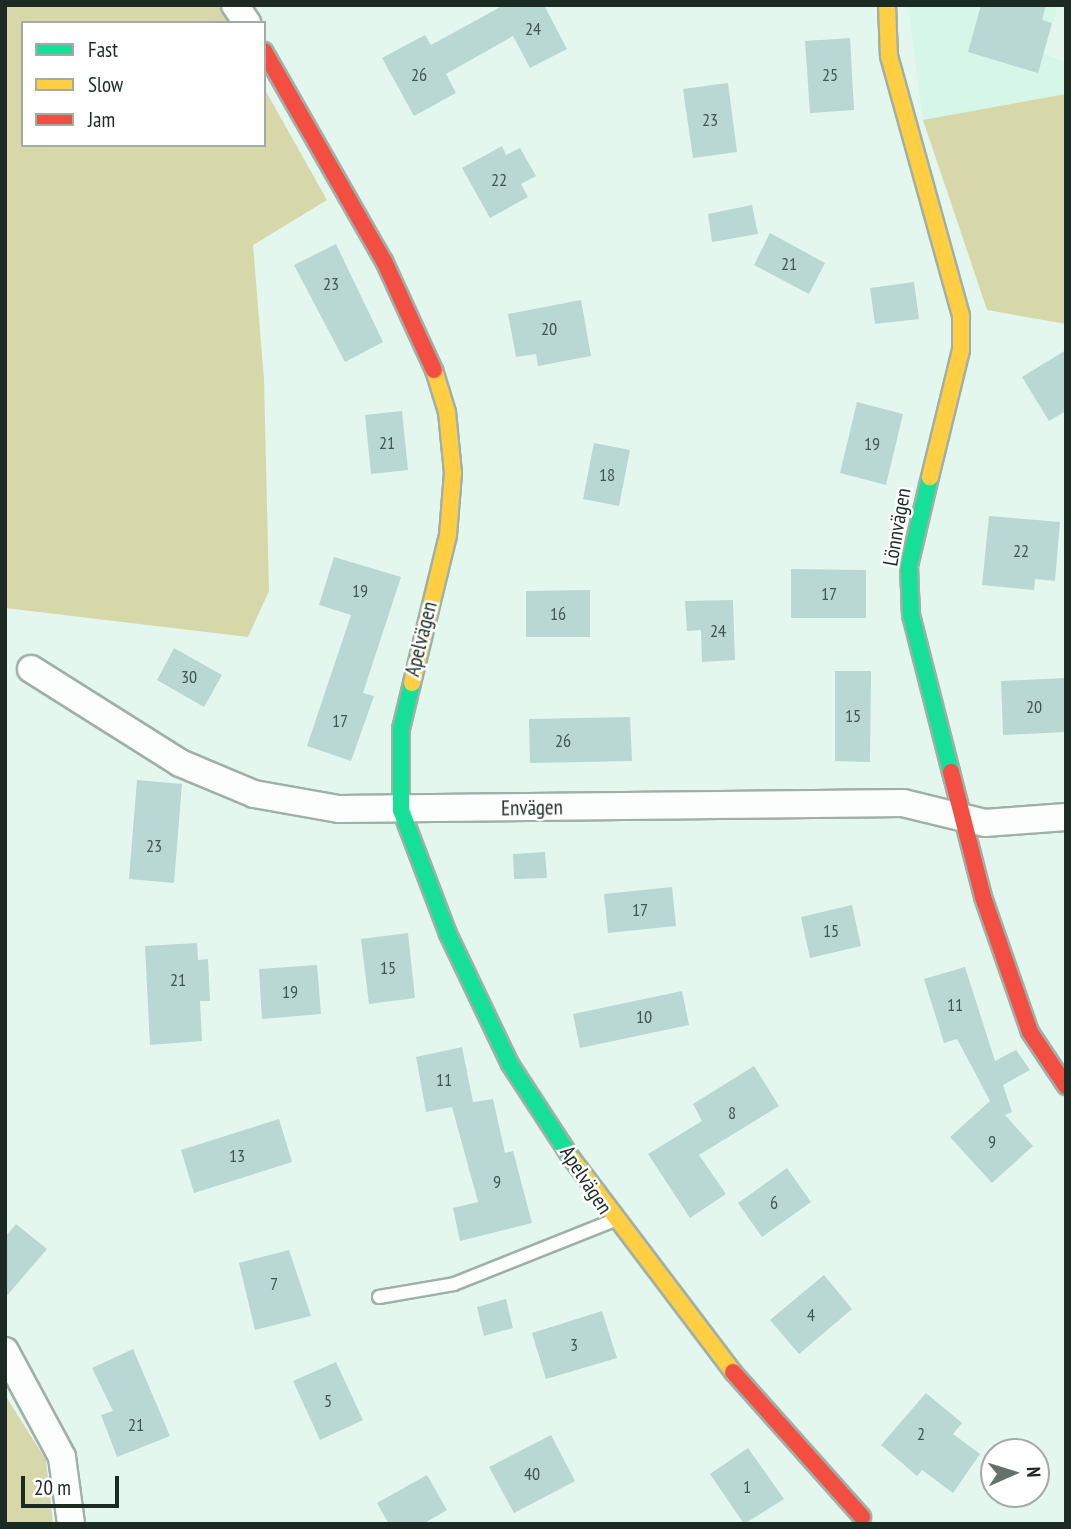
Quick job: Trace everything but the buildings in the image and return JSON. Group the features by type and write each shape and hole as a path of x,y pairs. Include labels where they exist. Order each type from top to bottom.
{"street":[{"path":"235,5 246,21"},
{"name":"Lönnvägen","path":"887,5 888,57 961,316 961,351 909,566 911,615 961,817 1030,1032 1066,1086"},
{"name":"Apelvägen","path":"266,54 384,261 426,346 447,412 453,473 448,535 401,729 401,810 448,934 510,1064 613,1221 754,1399 865,1521"},
{"name":"Envägen","path":"30,669 180,763 254,794 339,809 903,803 985,824 1066,817"},
{"path":"5,1351 62,1457 71,1524"}],"lane":[{"name":"Apelvägen","path":"379,1297 454,1284 613,1221"}],"shaded area":[{"path":"908,5 1058,5 1044,54 1066,62 1066,297 947,185 923,120"}],"green space":[{"path":"5,5 218,5 227,21 21,21 21,147 266,147 266,92 327,200 253,245 264,379 269,591 248,637 5,608"},
{"path":"1066,94 1066,324 987,310 923,120"},
{"path":"5,1395 46,1460 53,1524 5,1524"}],"traffic: fast":[{"path":"930,477 909,566 911,615 951,772"},
{"path":"412,683 401,729 401,810 448,934 510,1064 572,1159"}],"traffic: slow":[{"path":"887,5 889,56 961,316 961,350 930,477"},
{"path":"412,683 448,535 453,473 447,412 434,370"},
{"path":"572,1159 733,1372"}],"traffic: jam":[{"path":"266,54 384,261 434,370"},
{"path":"951,772 983,897 1030,1032 1066,1086"},
{"path":"733,1372 862,1517"}]}
